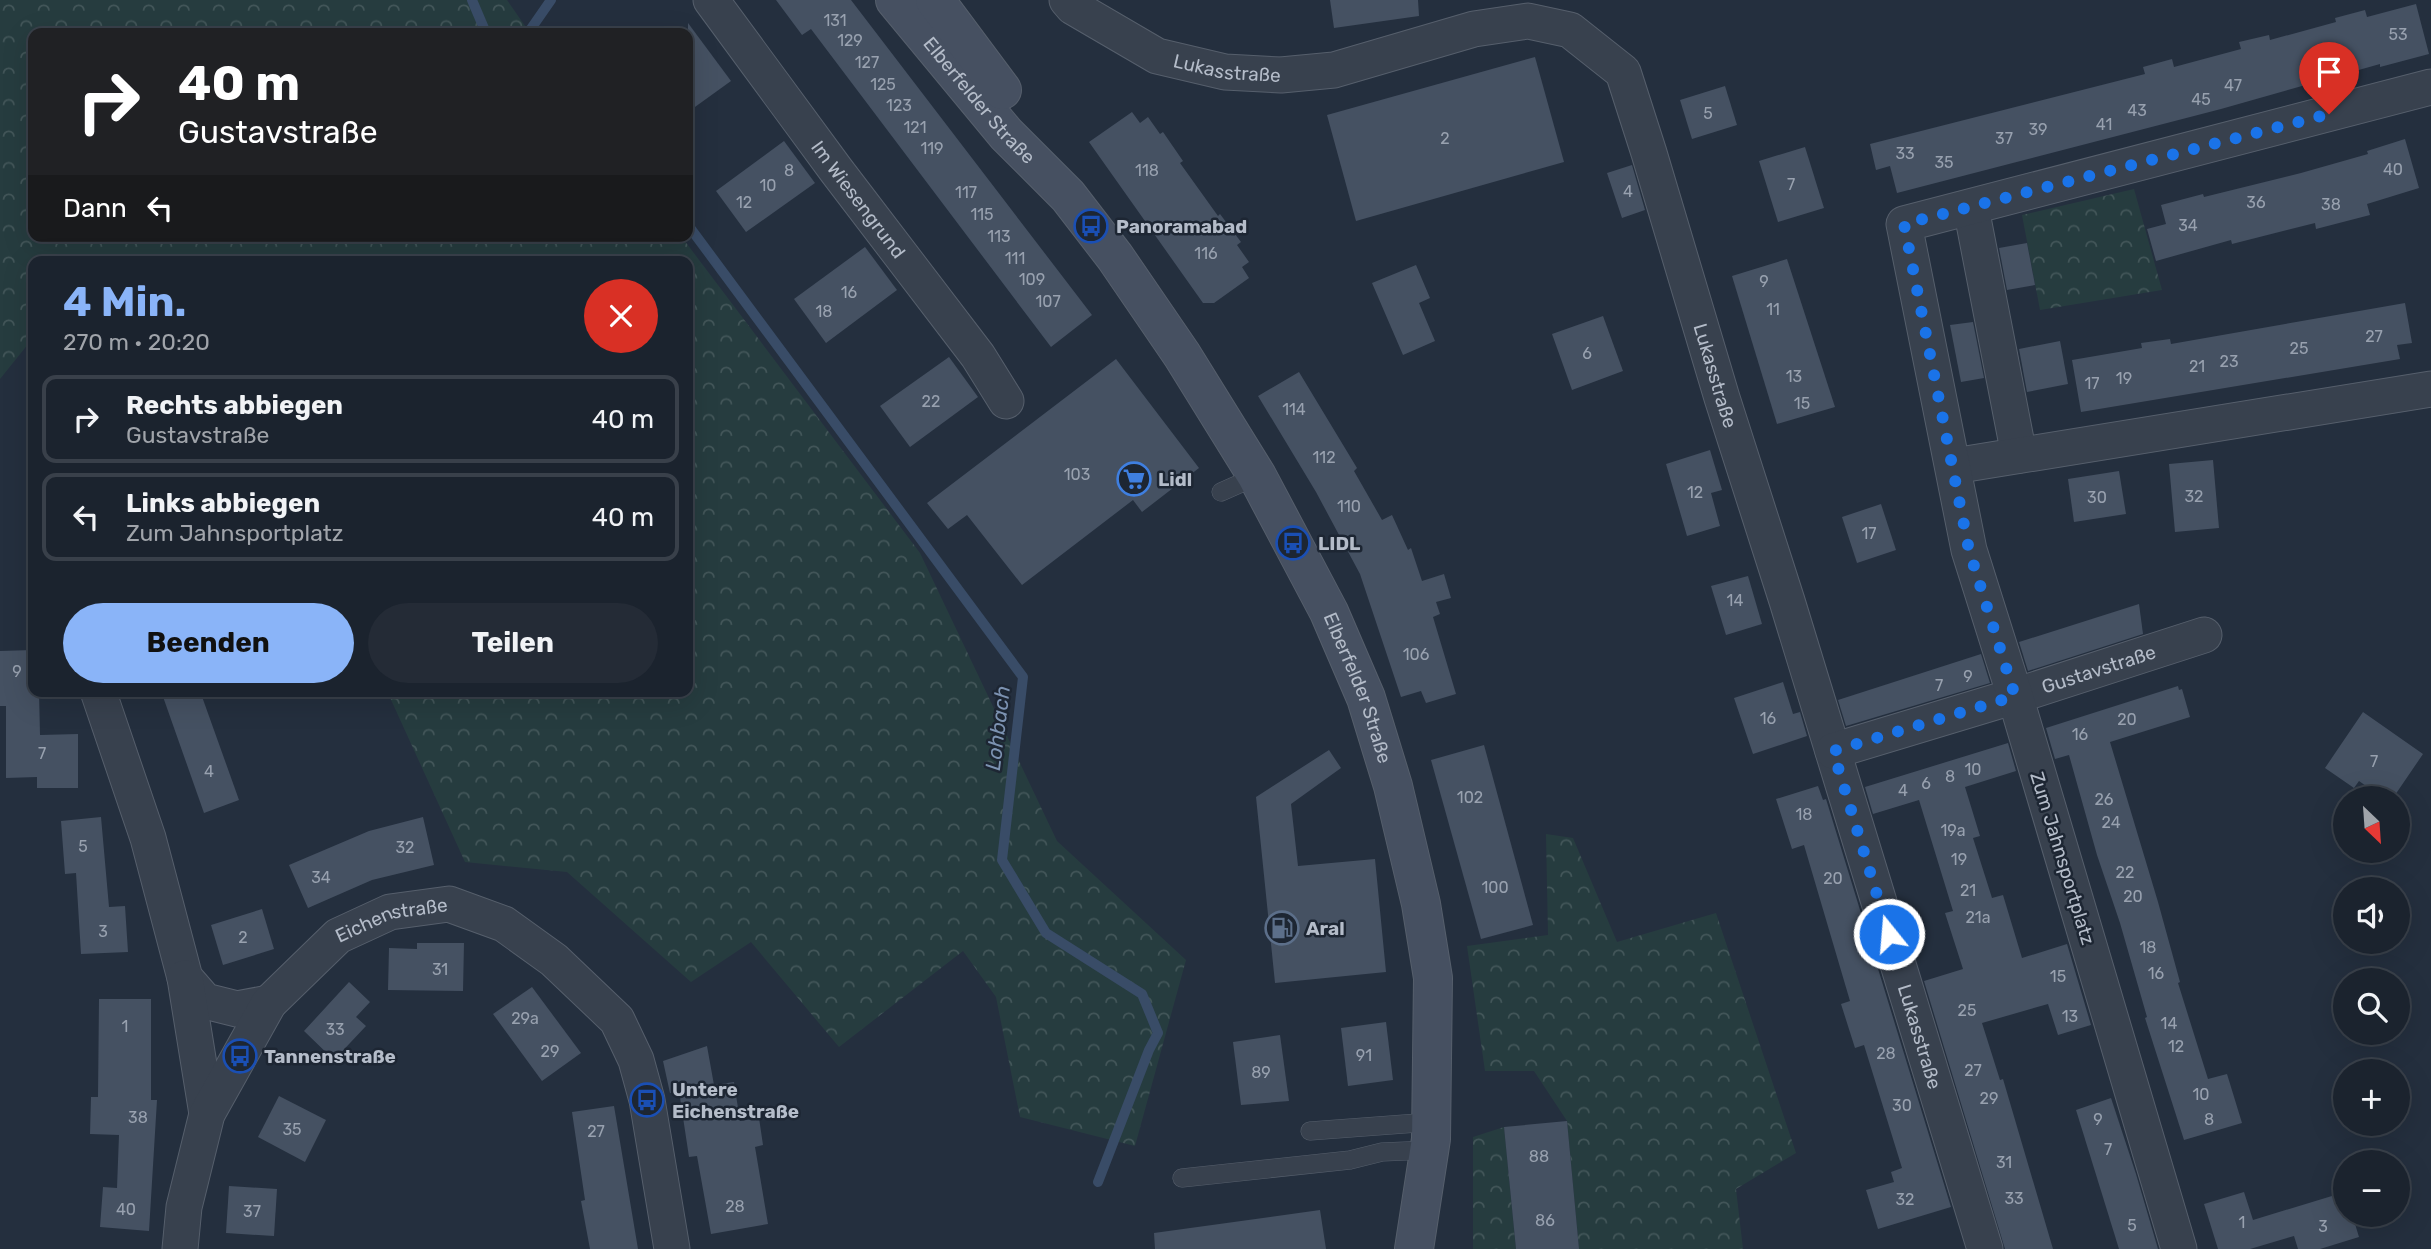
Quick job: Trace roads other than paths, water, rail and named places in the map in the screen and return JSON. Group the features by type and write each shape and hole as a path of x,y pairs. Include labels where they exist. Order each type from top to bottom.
{"main road":[{"name":"Elberfelder Straße","path":"895,0 1006,134 1068,196 1115,257 1257,476 1329,612 1366,698 1393,786 1421,904 1433,978 1430,1136 1414,1249"},
{"name":"Elberfelder Straße","path":"934,0 1025,121 1068,196"}],"street":[{"name":"Im Wiesengrund","path":"711,0 828,160 978,356 1006,401"},
{"name":"Lukasstraße","path":"1068,0 1073,7 1157,56 1225,72 1281,75 1334,69 1474,29 1528,20 1570,30 1623,72 1721,398 1833,751 1985,1249"},
{"name":"Zum Jahnsportplatz","path":"2179,1249 1969,550 1904,224 2431,87"},
{"path":"1971,208 2019,456"},
{"path":"1954,466 2431,388"},
{"name":"Gustavstraße","path":"1833,751 2204,635"},
{"path":"100,697 148,838 185,978 207,1114"},
{"name":"Eichenstraße","path":"180,1249 184,1207 207,1114 269,1003 338,936 390,912 449,904 504,924 554,960 617,1020 636,1060 647,1100 672,1249"},
{"path":"185,978 205,1001 237,1009 269,1003"}],"lane":[{"path":"1221,492 1257,476"},
{"path":"1310,1131 1430,1136"},
{"path":"1182,1178 1337,1162 1382,1152 1430,1136"}],"waterway":[{"name":"Lohbach","path":"472,0 484,28"},
{"path":"531,28 551,0"},
{"name":"Lohbach","path":"693,232 1023,677 1002,860 1046,933 1142,994 1158,1033 1098,1182"}],"place":[{"name":"Panoramabad","path":"1091,226"},
{"name":"Lidl","path":"1134,479"},
{"name":"LIDL","path":"1293,543"},
{"name":"Aral","path":"1282,928"},
{"name":"Tannenstraße","path":"240,1056"},
{"name":"Untere Eichenstraße","path":"647,1100"}]}
